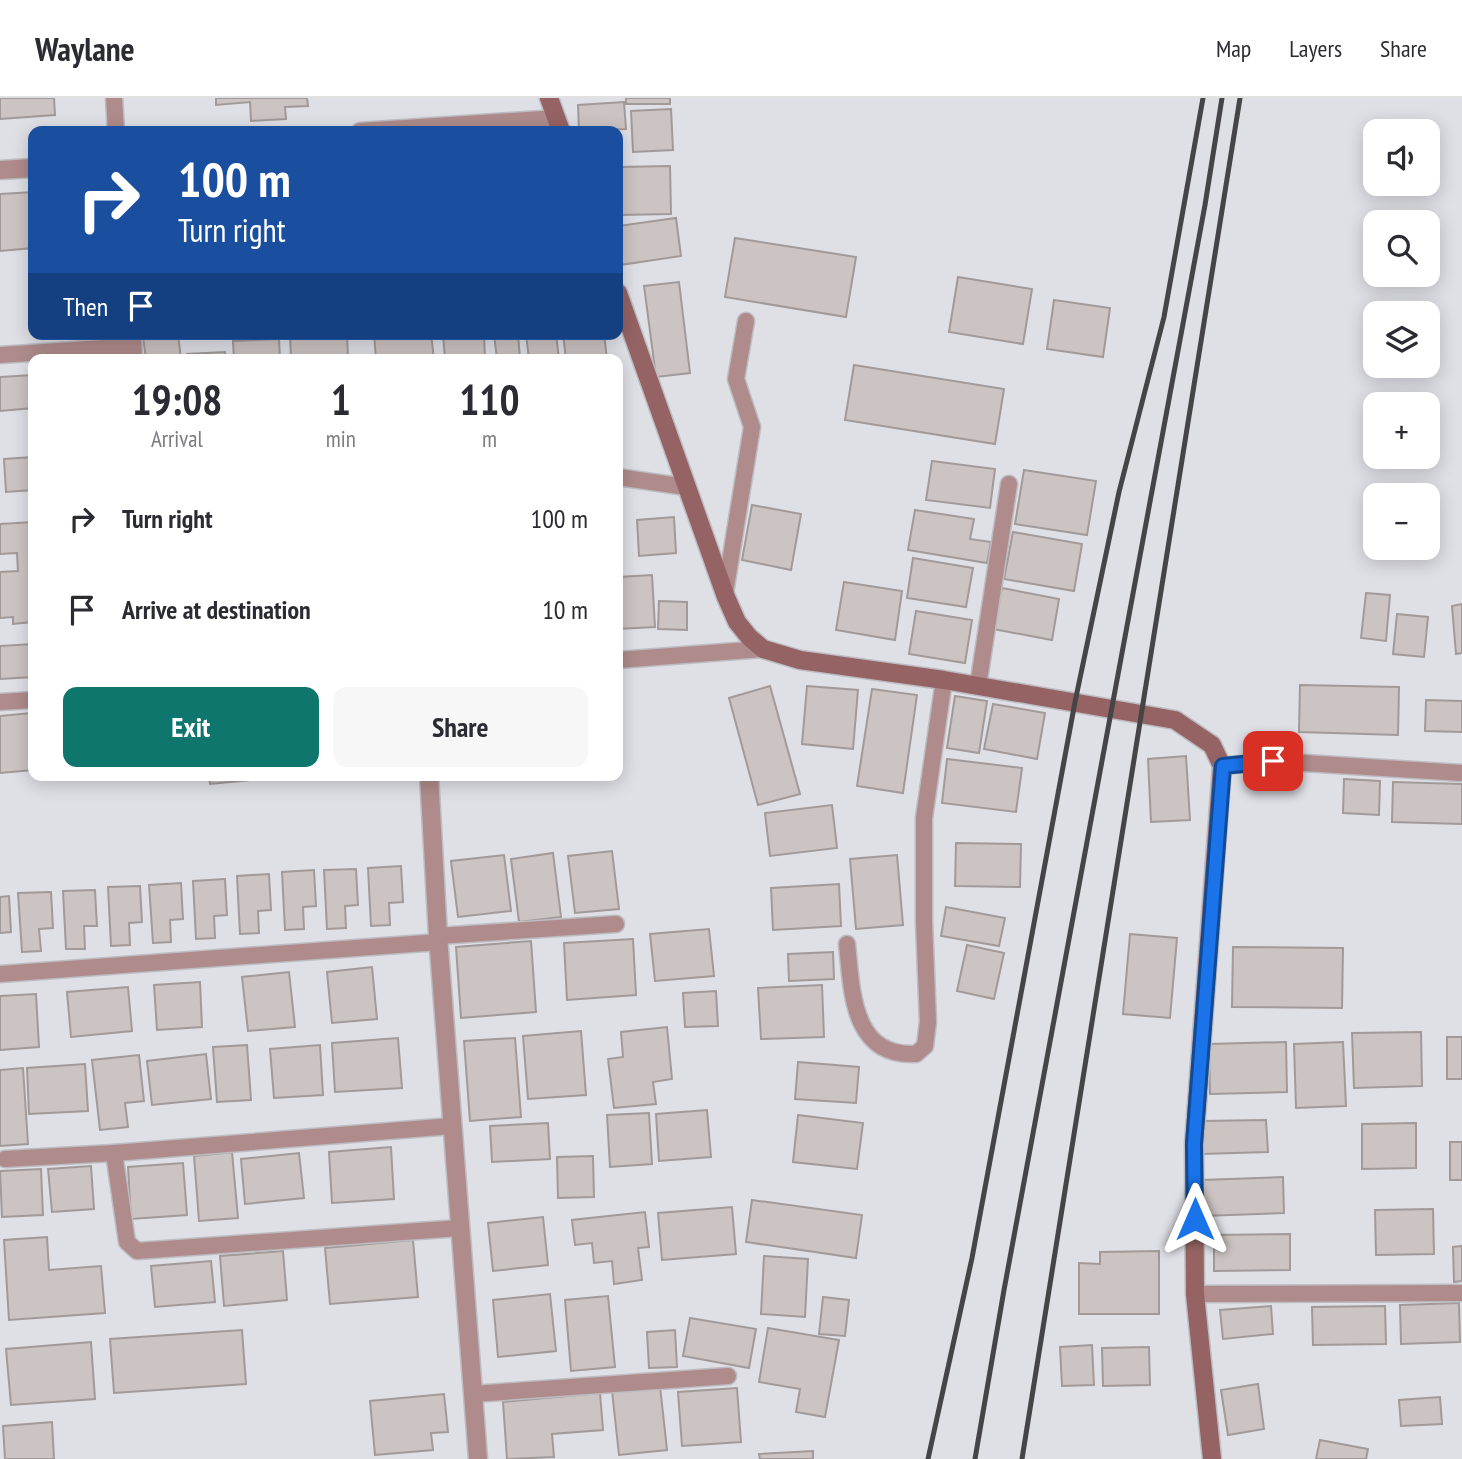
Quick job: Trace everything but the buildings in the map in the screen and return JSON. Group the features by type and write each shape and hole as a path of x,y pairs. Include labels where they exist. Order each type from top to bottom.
{"street":[{"path":"549,98 559,125"},
{"path":"0,170 28,168"},
{"path":"623,307 724,593 737,622 763,649 800,660 944,680 1175,720 1212,745 1223,766 1194,1144 1195,1294 1212,1459"},
{"path":"429,781 438,939 478,1459"}],"lane":[{"path":"114,98 116,126"},
{"path":"526,126 559,125"},
{"path":"724,593 752,427 736,379 746,321"},
{"path":"0,355 133,346"},
{"path":"623,478 687,487"},
{"path":"978,686 1009,484"},
{"path":"623,660 763,649"},
{"path":"847,944 855,1001 861,1025 868,1037 893,1053 916,1054 925,1046 928,1022 924,818 944,680"},
{"path":"0,702 28,700"},
{"path":"1223,766 1273,761 1462,773"},
{"path":"0,974 616,924"},
{"path":"5,1159 453,1126"},
{"path":"114,1153 127,1242 137,1251 460,1228"},
{"path":"1195,1294 1462,1293"},
{"path":"473,1394 728,1376"}],"railway":[{"path":"928,1459 972,1258 1075,702 1119,492 1164,317 1203,98"},
{"path":"975,1459 1205,205 1222,98"},
{"path":"1022,1459 1240,98"}],"route":[{"path":"1195,1219 1194,1144 1223,766 1273,761"}]}
